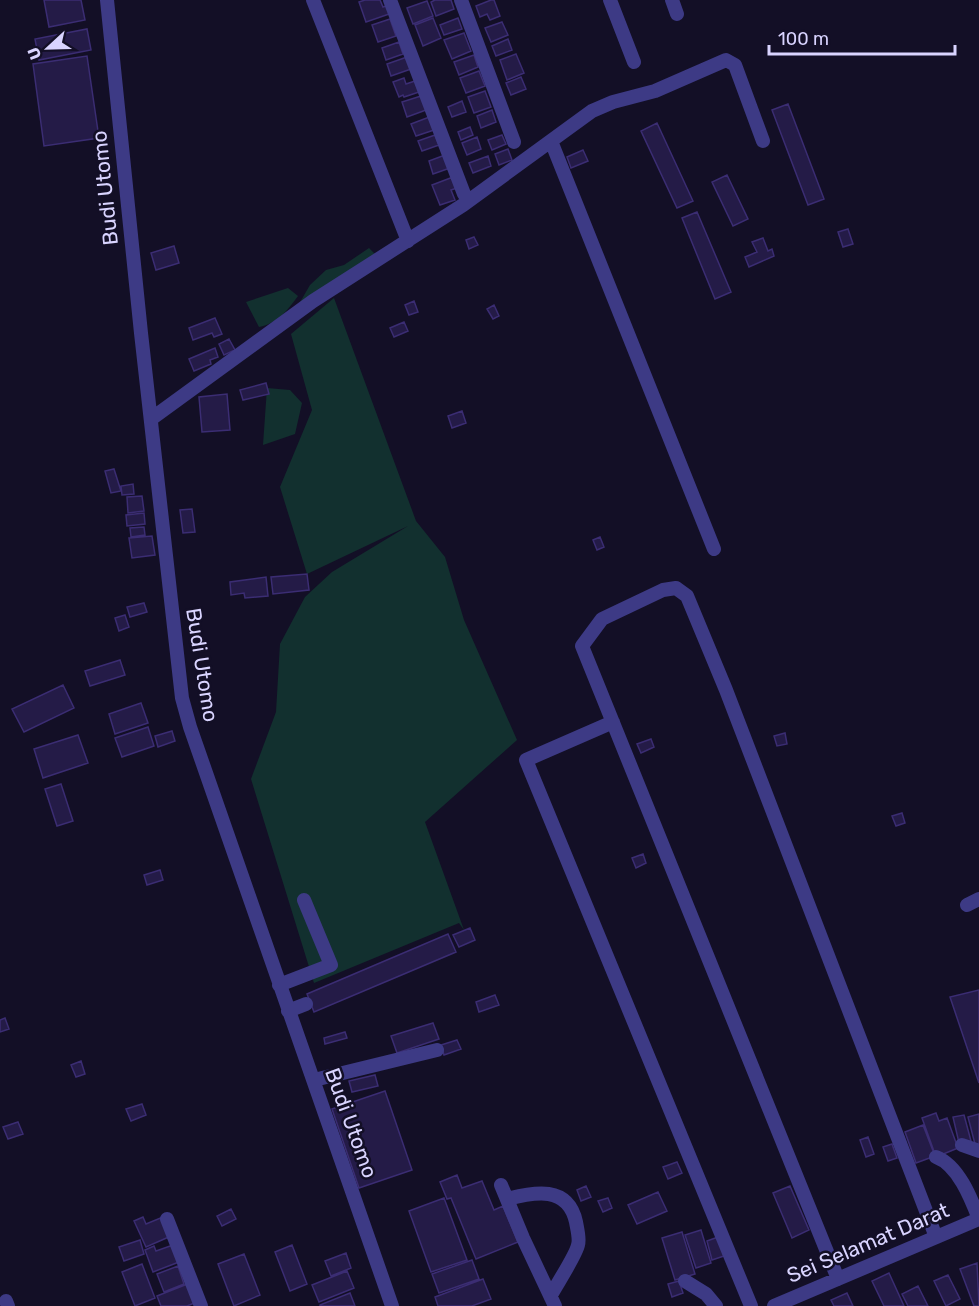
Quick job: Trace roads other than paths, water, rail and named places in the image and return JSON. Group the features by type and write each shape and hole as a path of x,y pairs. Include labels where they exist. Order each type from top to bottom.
{"street":[{"name":"Budi Utomo","path":"107,0 182,698 279,986 392,1306"},
{"path":"313,0 408,241"},
{"path":"390,0 464,194"},
{"path":"461,0 514,142"},
{"path":"610,0 634,62"},
{"path":"672,0 677,14"},
{"path":"151,419 313,301 463,205 592,111 613,102 655,91 726,60 735,65 763,141"},
{"path":"551,141 714,549"},
{"path":"838,1279 582,646 602,619 663,590 676,588 687,597 936,1237"},
{"path":"613,722 526,760 751,1306"},
{"path":"279,986 331,965 304,900"},
{"path":"288,1011 306,1004"},
{"path":"314,1080 437,1050"},
{"path":"962,1145 979,1151"},
{"path":"936,1158 946,1161 970,1195 979,1219"},
{"path":"501,1185 553,1300"},
{"path":"507,1199 532,1193 550,1194 570,1205 574,1215 578,1245 553,1300"},
{"path":"167,1219 201,1306"},
{"name":"Sei Selamat Darat","path":"774,1306 979,1219"},
{"path":"685,1281 706,1294 716,1304"}]}
